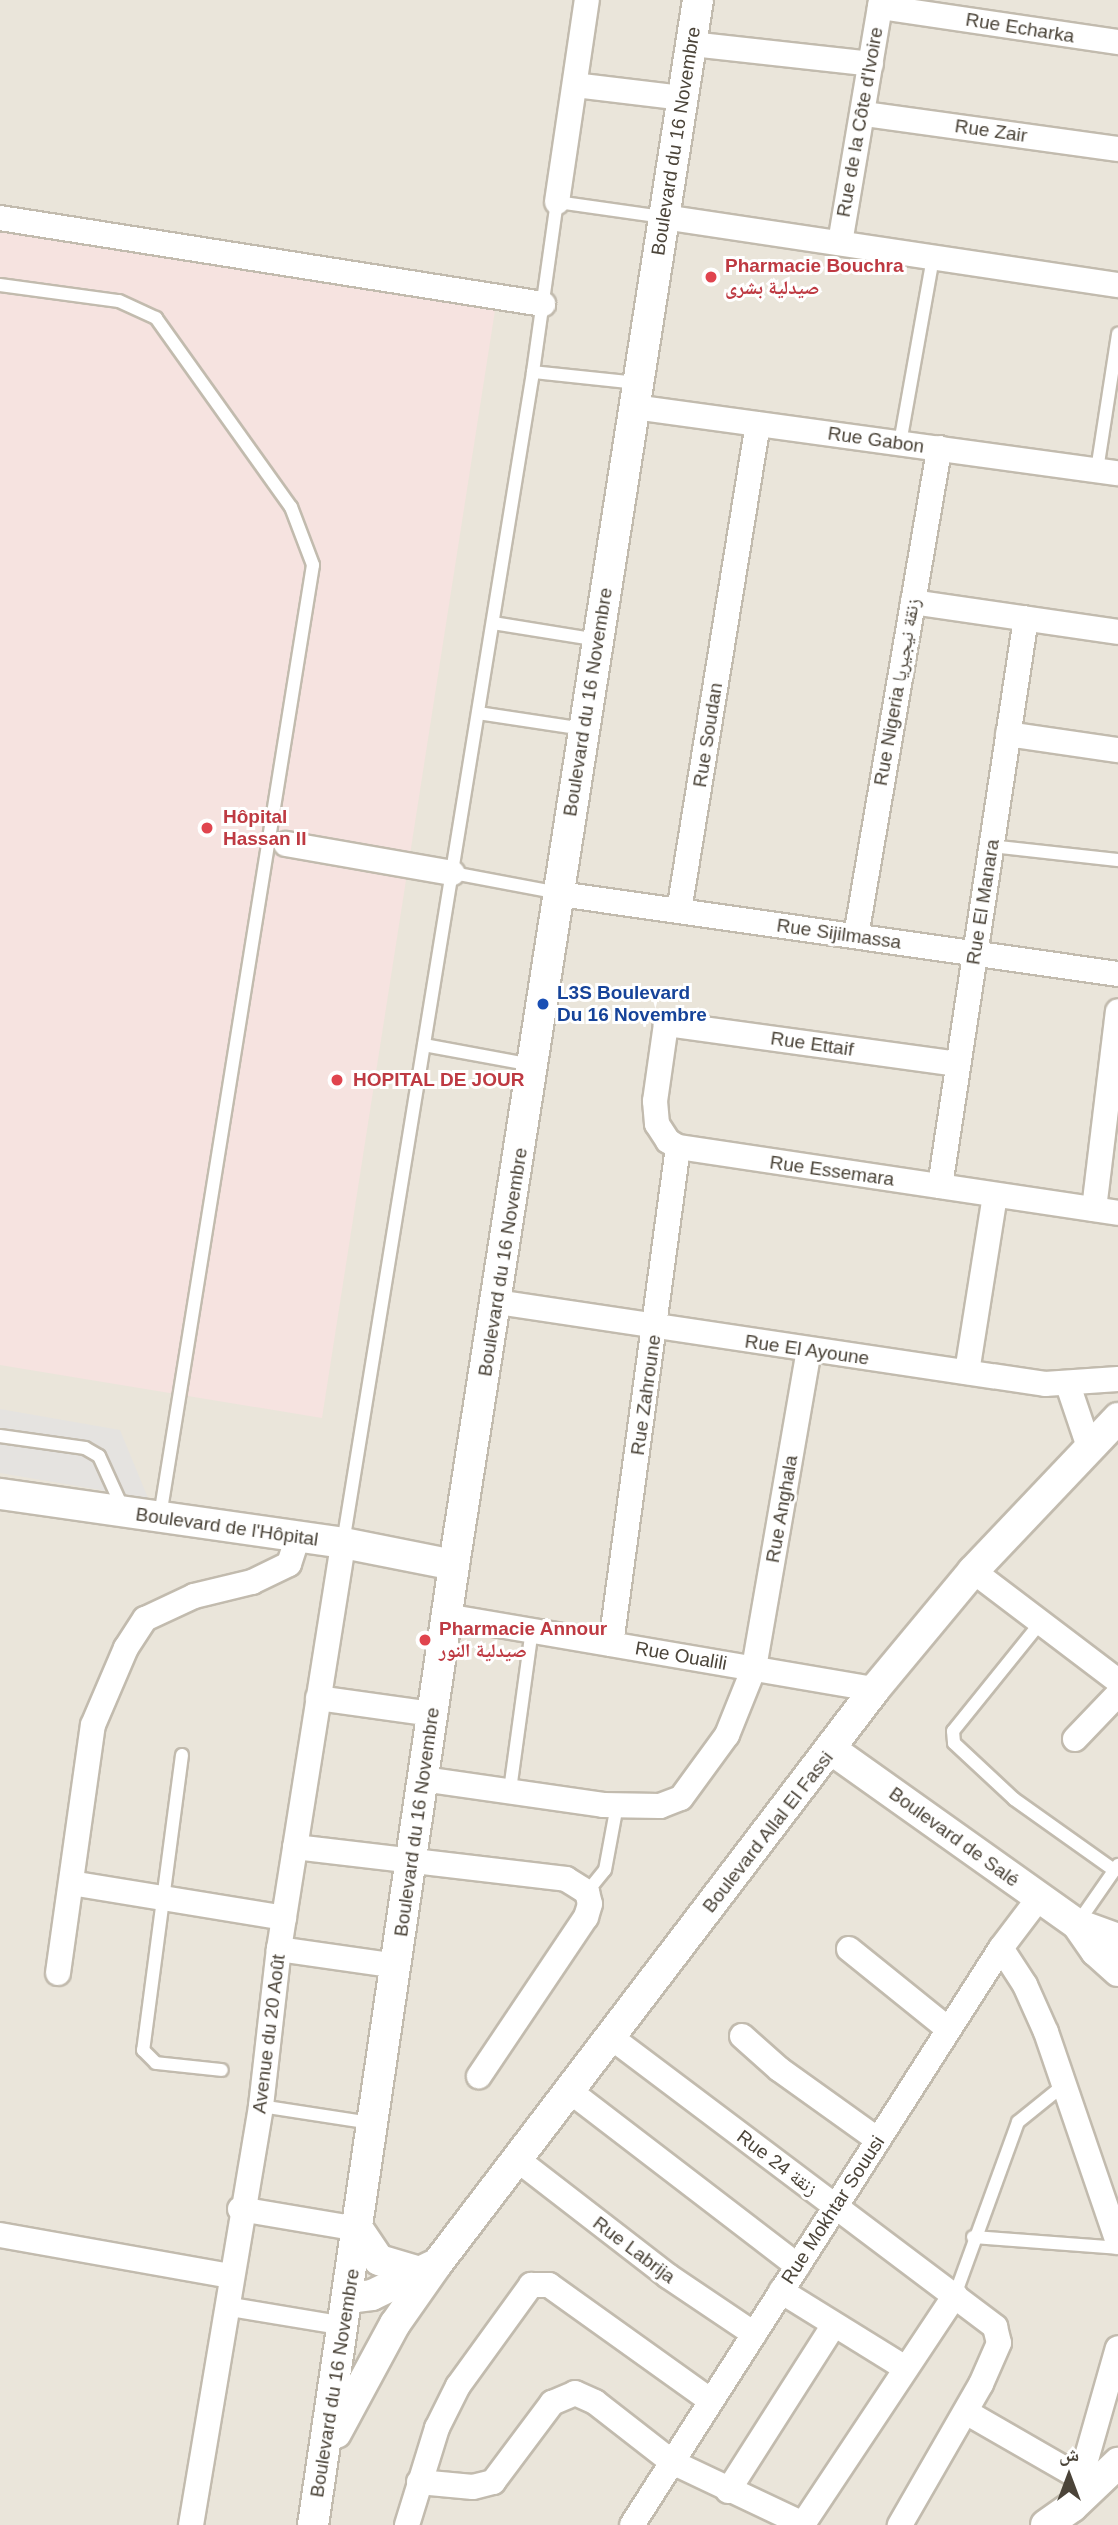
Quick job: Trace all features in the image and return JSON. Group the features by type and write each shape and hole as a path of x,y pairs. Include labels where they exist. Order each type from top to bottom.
{"street":[{"path":"557,202 587,0"},
{"name":"Boulevard du 16 Novembre","path":"313,2525 397,1966 446,1616 698,0"},
{"name":"Rue Echarka","path":"880,3 1118,42"},
{"name":"Rue de la Côte d'Ivoire","path":"840,243 865,114 880,3"},
{"path":"691,44 871,64"},
{"path":"575,85 682,98"},
{"name":"Rue Zair","path":"865,114 1118,149"},
{"path":"663,217 1118,285"},
{"path":"0,218 543,304"},
{"name":"Rue Gabon","path":"636,395 758,424 1108,471"},
{"name":"Rue Soudan","path":"679,911 758,424"},
{"name":"Rue Nigeria زنقة نيجيريا","path":"856,936 939,449"},
{"path":"913,602 1118,632"},
{"name":"Rue El Manara","path":"940,1186 1026,618"},
{"path":"1008,734 1118,750"},
{"path":"286,844 453,873"},
{"name":"Rue Sijilmassa","path":"560,894 1118,974"},
{"path":"1106,1211 1118,1011"},
{"name":"Rue Ettaif","path":"678,1147 661,1133 656,1113 666,1024 958,1064"},
{"name":"Rue Essemara","path":"678,1147 1106,1211"},
{"name":"Rue Zahroune","path":"611,1644 656,1326 678,1147"},
{"path":"967,1372 995,1196"},
{"name":"Rue El Ayoune","path":"497,1302 809,1350 1068,1385 1118,1379"},
{"name":"Rue Anghala","path":"423,1779 617,1805 660,1807 681,1798 727,1735 754,1668 809,1350"},
{"path":"1068,1385 1089,1447"},
{"name":"Boulevard Allal El Fassi","path":"324,2458 395,2324 429,2268 571,2092 875,1689 973,1571 1118,1418"},
{"name":"Boulevard de l'Hôpital","path":"0,1494 343,1543 454,1565"},
{"path":"58,1973 93,1725 126,1648 145,1619 194,1596 252,1582 289,1564 298,1536"},
{"name":"Avenue du 20 Août","path":"191,2525 240,2209 261,2106 279,1949 343,1543"},
{"path":"973,1571 1118,1681"},
{"name":"Rue Oualili","path":"446,1616 875,1689"},
{"path":"1075,1739 1118,1694"},
{"path":"318,1698 432,1714"},
{"name":"Boulevard de Salé","path":"832,1749 1077,1924 1118,1939"},
{"path":"295,1847 566,1879 587,1892 590,1904 586,1917 479,2077"},
{"path":"71,1883 284,1918"},
{"name":"Rue Mokhtar Souusi","path":"632,2525 948,2029 1001,1948 1039,1898"},
{"name":"Boulevard de Salé","path":"1077,1924 1096,1951 1118,1970"},
{"path":"1001,1948 1034,2004 1065,2084 1118,2242"},
{"path":"279,1949 397,1966"},
{"path":"849,1949 948,2029"},
{"path":"742,2036 779,2069 878,2140"},
{"name":"Rue 24 زنقة","path":"612,2038 835,2208 991,2321 999,2343 966,2412"},
{"path":"571,2092 798,2266"},
{"name":"Rue Labrija","path":"518,2160 668,2277 754,2334"},
{"path":"240,2209 358,2229 379,2260 429,2268"},
{"path":"0,2235 230,2276"},
{"name":"Boulevard Allal El Fassi","path":"346,2312 372,2295 429,2268"},
{"path":"407,2525 419,2482 458,2386 524,2290 537,2283 549,2285 711,2401"},
{"path":"781,2291 833,2326 905,2368"},
{"path":"419,2482 473,2487 494,2483 552,2403 570,2393 595,2402 672,2462 804,2525 955,2295"},
{"path":"225,2306 346,2312 395,2324"},
{"path":"728,2491 833,2326"},
{"path":"1076,2500 1118,2348"},
{"path":"900,2525 966,2412 1076,2500"},
{"path":"1046,2525 1118,2463"},
{"path":"1076,2500 1118,2489"}],"lane":[{"path":"343,1543 534,372 557,202 663,217"},
{"path":"900,443 933,257"},
{"path":"0,285 118,301 156,318 290,507 313,565 160,1517"},
{"path":"1108,471 1118,334"},
{"path":"534,372 636,395"},
{"path":"493,623 598,640"},
{"path":"478,713 584,729"},
{"path":"991,846 1118,860"},
{"path":"453,873 560,894"},
{"path":"424,1045 534,1065"},
{"path":"0,1436 85,1448 99,1456 124,1512"},
{"path":"1041,1622 953,1731 954,1742 1014,1799 1116,1868 1077,1924"},
{"path":"510,1790 532,1630"},
{"path":"182,1755 160,1897 143,2050 156,2063 222,2070"},
{"path":"587,1892 607,1862 617,1805"},
{"path":"955,2295 973,2237 1018,2122 1065,2084"},
{"path":"261,2106 373,2124"},
{"path":"973,2237 1118,2248"}],"shaded area":[{"path":"0,0 1118,0 1118,2525 0,2525"},
{"name":"Hôpital Hassan II","path":"0,206 498,291 322,1418 0,1365"},
{"path":"0,1409 120,1430 148,1498 0,1473"}],"place":[{"name":"Pharmacie Bouchra صيدلية بشرى","path":"711,277"},
{"name":"Hôpital Hassan II","path":"207,828"},
{"name":"L3S Boulevard Du 16 Novembre","path":"543,1004"},
{"name":"HOPITAL DE JOUR","path":"337,1080"},
{"name":"Pharmacie Annour صيدلية النور","path":"425,1640"}]}
